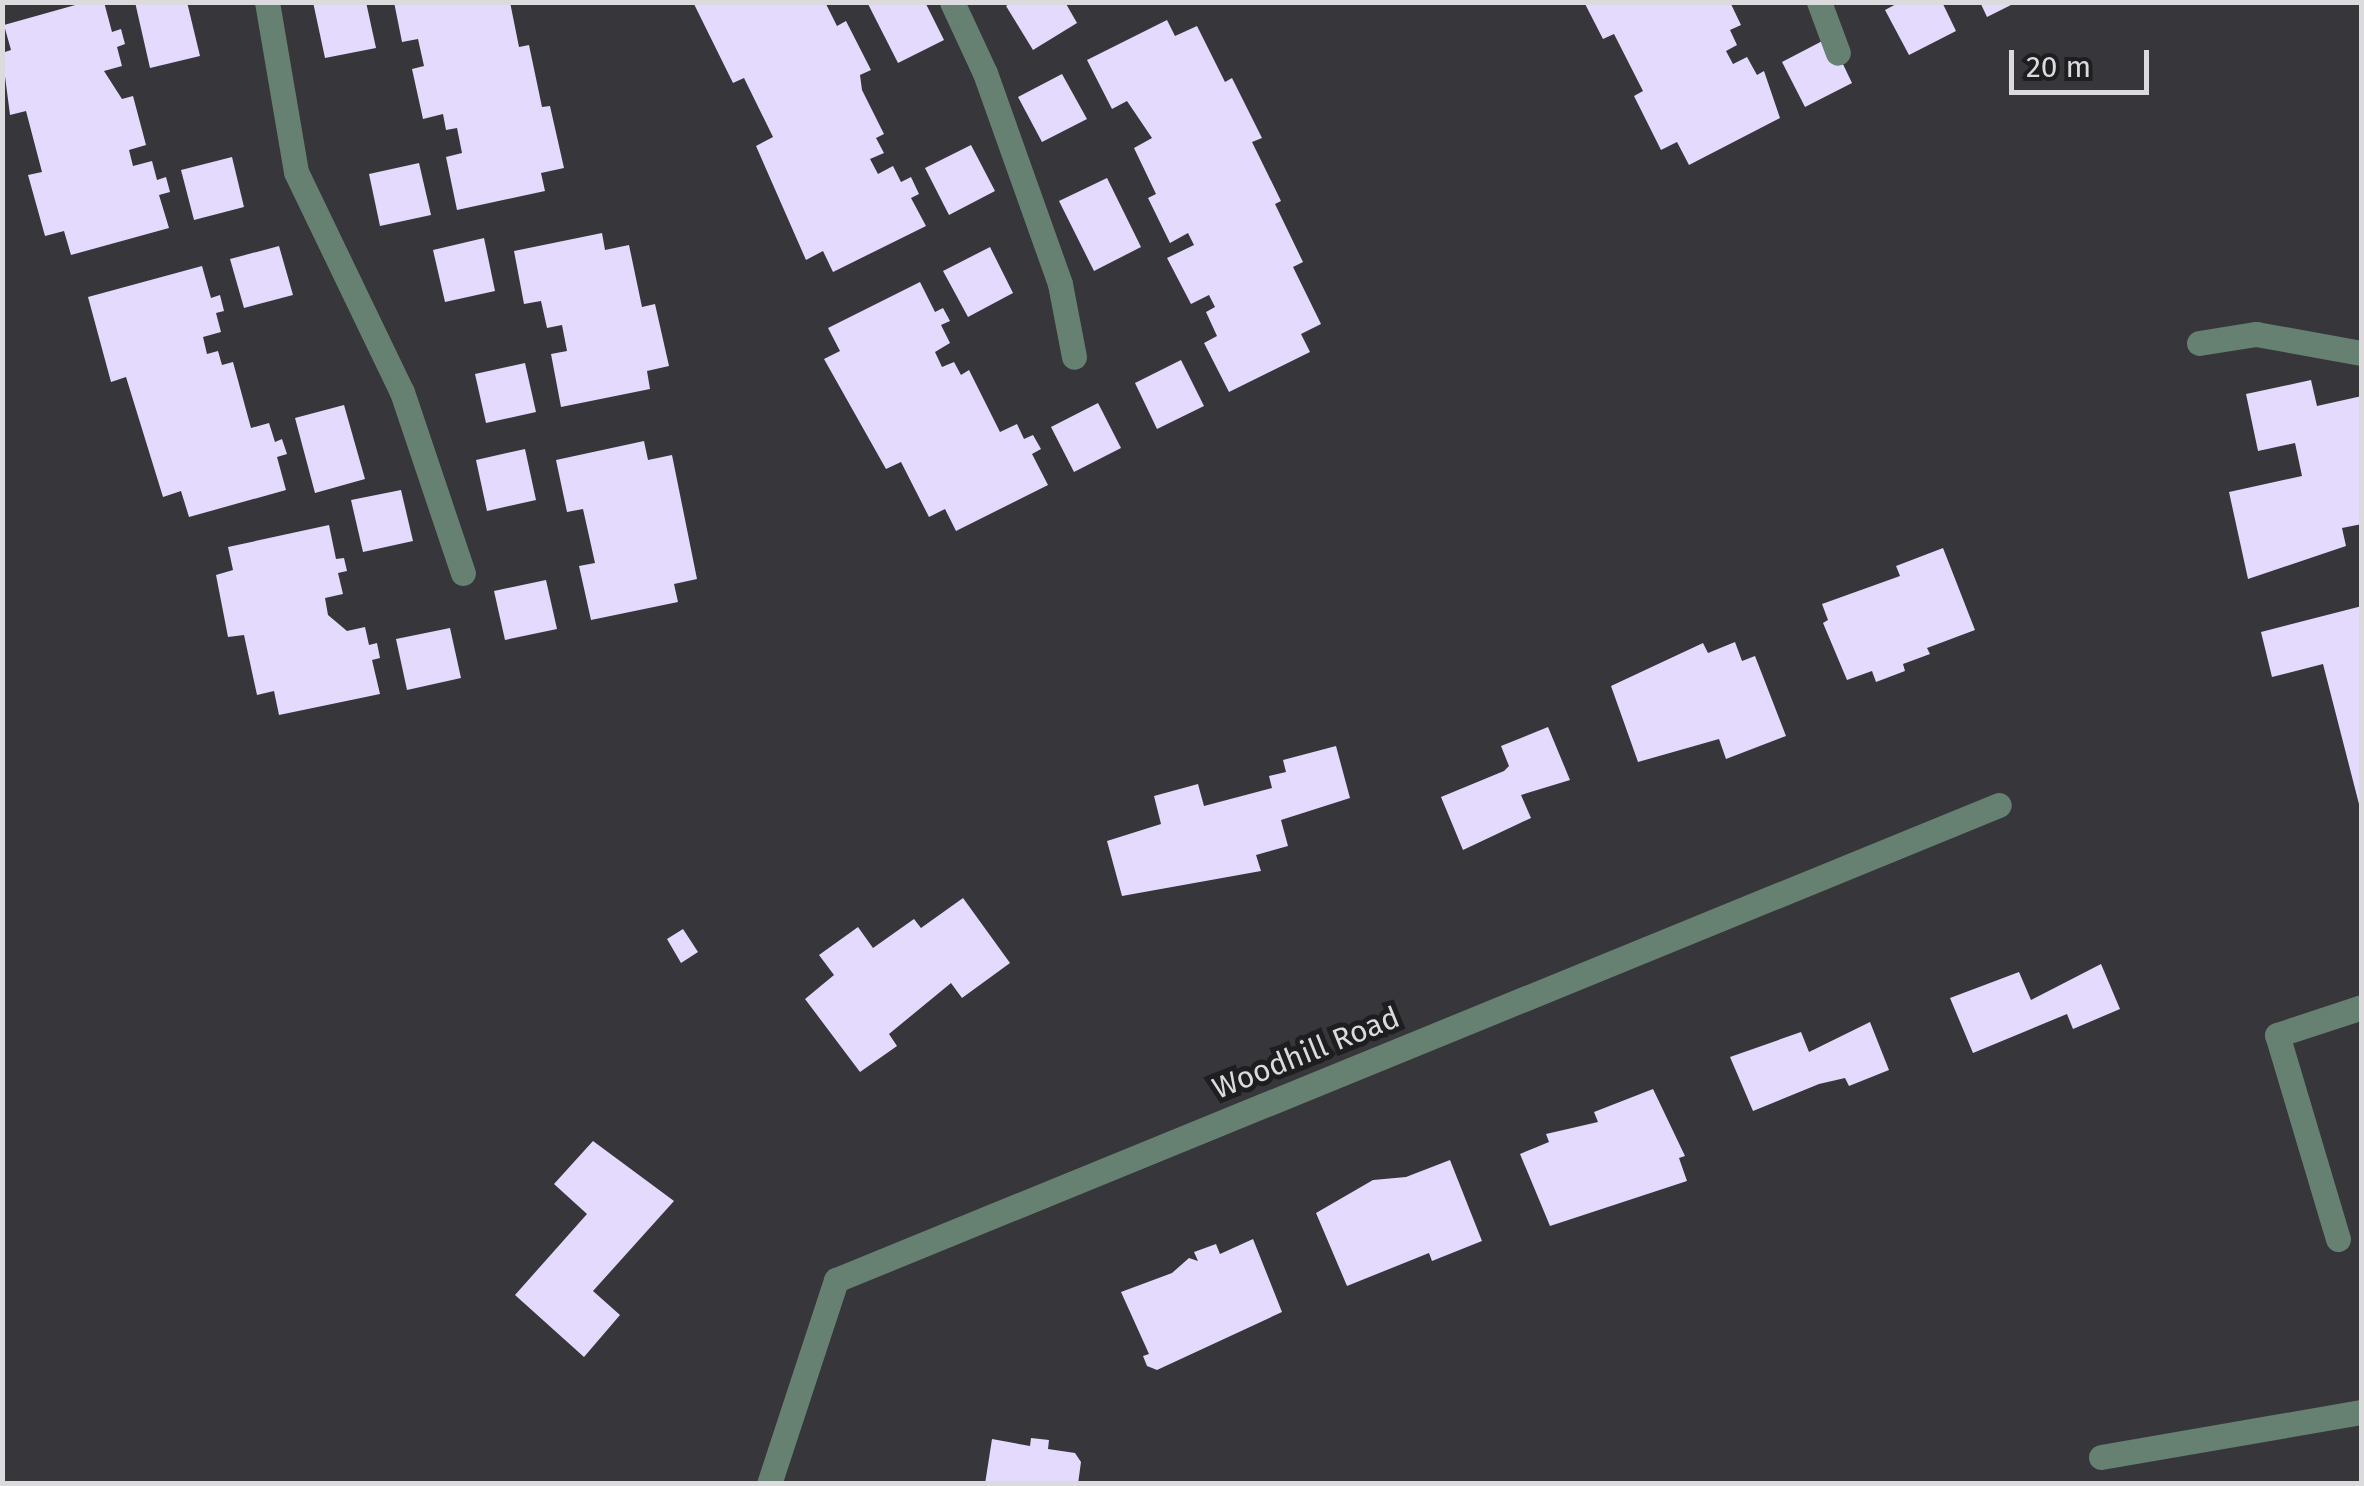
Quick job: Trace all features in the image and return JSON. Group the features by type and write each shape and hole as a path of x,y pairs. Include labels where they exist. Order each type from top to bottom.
{"street":[{"path":"267,2 296,172 402,392 463,573"},
{"path":"952,2 986,73 1060,284 1074,357"},
{"path":"1818,2 1838,53"},
{"path":"2199,344 2256,334 2362,354"},
{"name":"Woodhill Road","path":"769,1484 836,1280 1999,806"},
{"path":"2338,1238 2276,1035 2362,1007"},
{"path":"2101,1458 2362,1412"}],"building":[{"path":"86,2 104,2 112,32 121,29 125,44 117,47 122,66 104,71 122,99 133,96 146,145 129,150 133,166 152,161 157,180 166,177 170,192 159,195 169,228 71,255 64,231 45,236 28,175 42,172 26,111 10,115 2,53 11,50 4,25"},
{"path":"135,2 187,2 200,56 150,68"},
{"path":"313,2 366,2 376,48 325,58"},
{"path":"394,2 510,2 519,47 529,45 542,107 550,106 564,168 541,173 545,191 457,210 446,157 462,153 457,128 446,130 443,114 423,119 412,69 424,66 418,39 402,42"},
{"path":"693,2 825,2 837,26 846,21 871,70 860,75 862,90 884,134 876,138 884,153 870,159 878,174 893,166 901,182 911,177 919,194 911,198 926,226 833,272 823,251 806,260 756,146 773,137 744,78 733,83"},
{"path":"867,2 925,2 944,40 898,63"},
{"path":"1012,2 1065,2 1077,23 1033,50 1006,6"},
{"path":"1584,2 1730,2 1741,25 1730,30 1737,45 1726,51 1733,64 1747,57 1757,75 1764,71 1780,118 1689,165 1677,142 1661,150 1634,96 1643,91 1614,34 1603,39"},
{"path":"1900,2 1942,2 1956,31 1909,55 1885,10"},
{"path":"1980,2 2017,2 1987,17"},
{"path":"1167,20 1175,36 1197,26 1225,82 1232,78 1262,138 1252,142 1281,201 1275,204 1303,262 1293,267 1321,324 1301,334 1310,352 1229,392 1204,343 1217,336 1206,312 1215,307 1209,295 1191,304 1167,258 1194,245 1188,233 1170,243 1148,198 1156,194 1134,148 1152,138 1127,101 1112,109 1087,60"},
{"path":"1830,37 1852,83 1805,107 1782,62"},
{"path":"1062,74 1087,119 1042,142 1018,97"},
{"path":"971,145 995,191 949,215 925,168"},
{"path":"232,157 244,207 194,220 181,170"},
{"path":"419,163 431,215 380,226 369,174"},
{"path":"1107,178 1141,247 1094,271 1059,201"},
{"path":"602,233 605,250 629,245 642,307 655,304 669,366 647,371 650,389 561,407 551,354 567,351 562,325 547,328 541,301 524,304 514,251"},
{"path":"484,238 495,291 445,302 433,250"},
{"path":"279,246 293,295 244,308 230,259"},
{"path":"990,247 1013,293 968,317 943,271"},
{"path":"202,266 211,298 220,295 224,311 216,313 221,332 203,337 207,354 218,351 222,365 233,362 251,428 269,423 275,442 282,439 287,454 277,457 286,490 189,517 181,491 163,497 126,377 111,382 88,297"},
{"path":"920,282 935,312 943,308 950,321 941,325 950,343 935,352 942,367 954,362 961,375 969,370 1000,432 1017,424 1024,439 1033,435 1041,449 1032,454 1048,485 956,531 945,509 929,517 901,462 886,469 824,359 840,351 828,328"},
{"path":"1181,360 1204,406 1157,429 1135,383"},
{"path":"525,363 536,412 486,423 475,374"},
{"path":"2311,380 2317,406 2362,396 2362,524 2342,528 2346,546 2248,579 2229,492 2302,476 2295,443 2258,451 2246,394"},
{"path":"1098,403 1121,448 1074,472 1051,427"},
{"path":"344,405 365,479 315,493 295,418"},
{"path":"644,441 648,460 672,455 697,579 674,584 678,602 591,620 579,566 595,563 583,509 567,512 556,460"},
{"path":"525,449 536,500 487,511 476,460"},
{"path":"401,490 413,541 363,552 351,500"},
{"path":"329,525 336,559 344,558 347,571 338,573 343,594 325,598 328,615 347,631 365,627 369,645 377,643 380,658 372,660 380,694 279,715 274,691 257,695 244,635 228,637 216,575 233,570 228,547"},
{"path":"1943,548 1975,630 1927,648 1930,654 1903,664 1905,671 1876,682 1872,671 1847,680 1823,623 1828,620 1822,604 1900,576 1896,566"},
{"path":"546,580 557,629 505,640 494,591"},
{"path":"2362,606 2360,808 2323,664 2272,677 2261,632"},
{"path":"450,628 461,678 407,690 396,639"},
{"path":"1735,642 1742,661 1755,656 1786,736 1726,759 1719,739 1638,762 1611,686 1703,643 1708,653"},
{"path":"1548,727 1570,780 1521,795 1531,818 1463,850 1441,797 1504,771 1509,766 1501,746"},
{"path":"1336,746 1350,798 1281,820 1288,846 1256,855 1261,871 1122,896 1107,841 1161,824 1154,796 1198,784 1204,806 1272,788 1269,776 1286,772 1283,760"},
{"path":"963,898 1010,963 962,998 951,983 889,1034 897,1046 860,1072 805,999 834,975 819,955 858,927 873,948 914,919 921,928"},
{"path":"683,929 698,952 681,963 667,939"},
{"path":"2101,964 2120,1009 2073,1029 2067,1014 1973,1053 1950,998 2019,972 2031,1000"},
{"path":"1870,1022 1889,1070 1849,1086 1845,1078 1819,1084 1753,1111 1730,1057 1801,1032 1809,1052"},
{"path":"1653,1089 1685,1156 1679,1158 1687,1181 1550,1226 1520,1154 1549,1142 1546,1134 1598,1122 1594,1112"},
{"path":"593,1141 674,1201 593,1291 620,1315 584,1357 515,1295 587,1214 554,1184"},
{"path":"1450,1160 1482,1241 1432,1261 1429,1253 1347,1286 1316,1213 1373,1180 1406,1177"},
{"path":"1253,1239 1282,1312 1157,1370 1147,1366 1143,1356 1149,1354 1121,1292 1172,1273 1189,1258 1198,1261 1194,1252 1216,1244 1220,1254"},
{"path":"1031,1438 1049,1440 1048,1449 1075,1453 1081,1462 1078,1484 985,1484 992,1439 1030,1446"}]}
